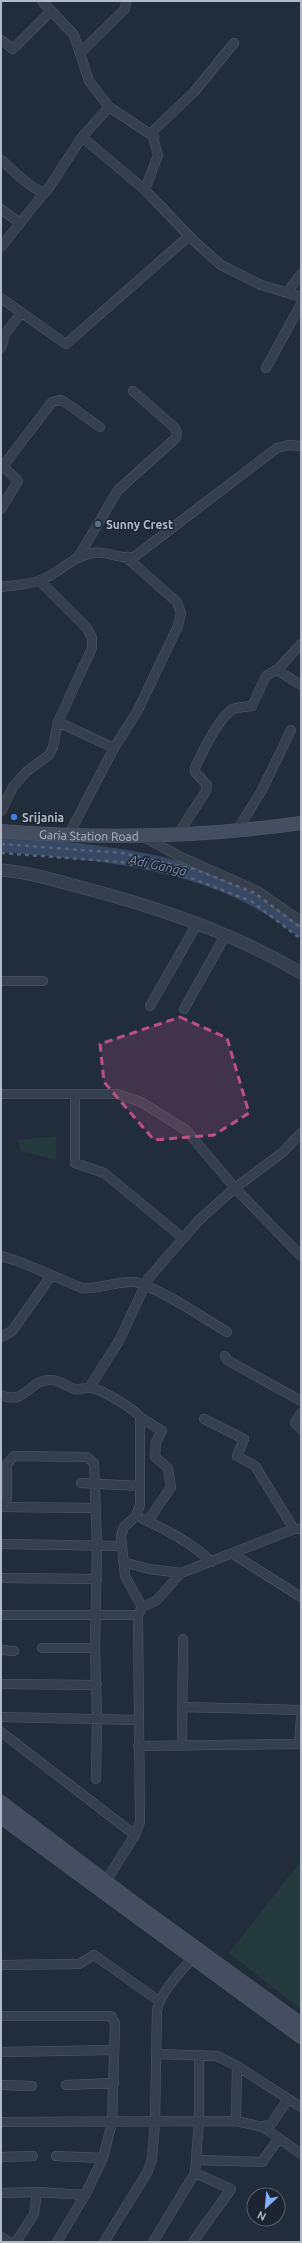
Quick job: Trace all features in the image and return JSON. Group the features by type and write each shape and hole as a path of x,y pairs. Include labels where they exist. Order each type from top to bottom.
{"main road":[{"name":"Garia Station Road","path":"1,831 68,836 178,834 301,823"},
{"path":"1,1802 43,1840 196,1954 301,2024"},
{"path":"1,1820 43,1840 106,1881 301,2037"}],"street":[{"path":"80,53 125,9 126,1"},
{"path":"1,40 12,49 47,4 74,35 89,81 109,106 153,136"},
{"path":"146,190 158,156 153,131 194,92 234,43"},
{"path":"1,247 48,190 82,137 109,106"},
{"path":"82,137 146,190 189,236 221,266 261,285 301,297"},
{"path":"1,160 34,188 44,193"},
{"path":"1,209 20,223"},
{"path":"1,298 66,344 189,236"},
{"path":"287,292 301,274"},
{"path":"266,368 301,304"},
{"path":"1,348 5,334 21,313"},
{"path":"79,556 118,490 176,438 177,433 174,427 133,390"},
{"path":"1,508 18,480 2,465 56,400 66,403 100,427"},
{"path":"127,558 134,556 277,448 289,445 301,446"},
{"path":"1,587 40,581 79,556 106,552 127,558 176,602 181,613 178,626 137,712 114,748 68,836"},
{"path":"1,811 12,787 26,772 49,755 53,747 58,722 92,648 92,638 88,628 40,581"},
{"path":"178,834 206,791 207,785 195,772 195,768 212,736 228,713 240,707 252,706 266,676 272,670 276,670 301,644"},
{"path":"276,670 301,685"},
{"path":"58,722 114,748"},
{"path":"238,829 262,790 291,730"},
{"path":"140,835 179,856 257,891 301,921"},
{"path":"1,870 31,874 152,907 225,936 281,961 301,973"},
{"path":"150,1006 197,924"},
{"path":"184,1009 225,936"},
{"path":"1,981 43,981"},
{"path":"1,1094 117,1094 128,1097 162,1113 186,1130 235,1188 301,1256"},
{"path":"75,1095 75,1163 104,1173 183,1238"},
{"path":"89,1388 119,1341 144,1284 199,1220 235,1188 283,1152 301,1133"},
{"path":"1,1256 20,1262 82,1288 92,1289 120,1282 144,1284 227,1332"},
{"path":"1,1337 12,1331 51,1276"},
{"path":"225,1356 227,1360 301,1401"},
{"path":"1,1395 16,1398 23,1396 34,1386 51,1380 76,1389 89,1388 108,1395 128,1406 140,1417 162,1431 156,1442 155,1457 168,1468 171,1487 148,1521"},
{"path":"301,1413 295,1423 301,1429"},
{"path":"106,1881 135,1835 140,1822 137,1720 140,1611 125,1576 121,1535 124,1527 136,1516 140,1505 140,1417"},
{"path":"123,1562 149,1569 180,1573 297,1529 255,1466 237,1456 244,1439 204,1419"},
{"path":"96,1508 2,1507 7,1498 7,1464 14,1456 87,1457 94,1463 96,1508 97,1545 95,1648 97,1685 96,1779"},
{"path":"81,1483 140,1486"},
{"path":"136,1516 179,1536 194,1546 212,1562"},
{"path":"1,1544 122,1546"},
{"path":"233,1554 301,1597"},
{"path":"1,1615 96,1614 140,1611 156,1601 180,1573"},
{"path":"1,1578 97,1579"},
{"path":"182,1746 183,1639"},
{"path":"42,1648 95,1648"},
{"path":"1,1650 14,1651"},
{"path":"1,1684 97,1685"},
{"path":"182,1707 301,1710"},
{"path":"1,1717 137,1720"},
{"path":"138,1746 300,1744 301,1718"},
{"path":"1,1732 135,1835"},
{"path":"104,2242 147,2173 152,2159 156,2122 157,2010 159,2001 196,1954"},
{"path":"1,1965 78,1964 94,1955 159,2001"},
{"path":"1,2016 111,2016 115,2023 112,2123 103,2158 85,2195 57,2242"},
{"path":"1,2052 114,2050"},
{"path":"156,2054 217,2056 237,2066 301,2107"},
{"path":"153,2242 195,2173 199,2121 199,2055"},
{"path":"236,2121 237,2066"},
{"path":"66,2085 114,2083"},
{"path":"1,2085 32,2086"},
{"path":"263,2127 272,2123 288,2099"},
{"path":"1,2122 112,2123 236,2121 263,2127 301,2154"},
{"path":"196,2160 262,2162 280,2138"},
{"path":"1,2157 33,2156"},
{"path":"56,2156 103,2158"},
{"path":"193,2242 231,2189 195,2173"},
{"path":"1,2193 37,2192 85,2195"},
{"path":"8,2241 34,2214 37,2192"}],"highlighted area":[{"path":"180,1017 227,1038 249,1113 214,1135 154,1140 104,1082 100,1044"}],"green space":[{"path":"56,1136 56,1160 21,1151 18,1140"},
{"path":"301,1861 301,2009 229,1953"}],"waterway":[{"name":"Adi Ganga","path":"1,844 80,851 158,864 196,874 233,888 268,906 301,929"}],"railway":[{"path":"1,844 122,853 194,869 255,893 301,928"},
{"path":"1,853 121,862 191,878 251,901 301,939"}],"place":[{"name":"Sunny Crest","path":"98,524"},
{"name":"Srijania","path":"14,817"}]}
